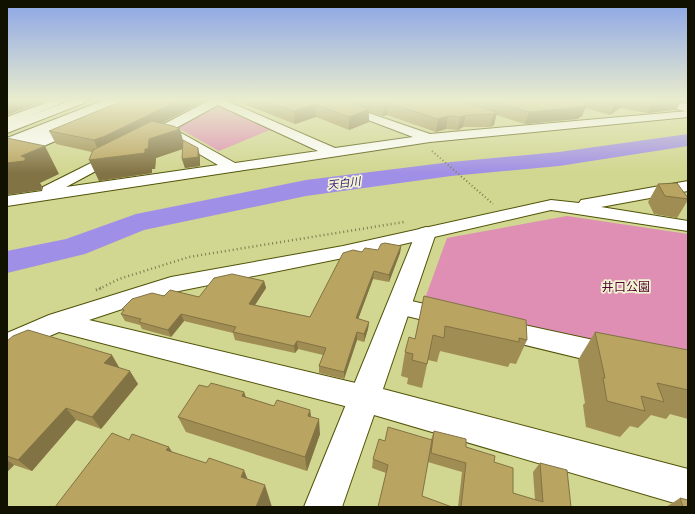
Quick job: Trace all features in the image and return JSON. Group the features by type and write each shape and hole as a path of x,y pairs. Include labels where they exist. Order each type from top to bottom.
{"main road":[{"path":"7,136 36,125"},
{"path":"7,143 52,125"},
{"path":"7,151 68,125"},
{"path":"323,507 426,233"},
{"path":"364,398 688,488"}],"street":[{"path":"7,159 33,148 41,142 81,125"},
{"path":"37,196 172,125"},
{"path":"271,125 332,152"},
{"path":"382,125 431,145"},
{"path":"512,125 524,129"},
{"path":"7,201 151,181 332,152 431,145 524,129 566,125"},
{"path":"165,129 232,167"},
{"path":"572,207 688,186"},
{"path":"7,344 57,322 171,285 344,252 551,205 572,207 688,226"},
{"path":"398,306 634,360"},
{"path":"57,322 364,398"}],"path":[{"path":"431,145 495,205"}],"green space":[{"path":"263,125 272,129 219,151 175,126"},
{"name":"井口公園","path":"567,216 688,234 688,362 423,304 447,238"}],"building":[{"path":"64,125 128,125 94,140 49,131"},
{"path":"144,125 169,125 180,129 149,139 148,149 145,149 145,153 89,160 93,150"},
{"path":"7,138 45,146 21,156 26,158 24,161 7,163"},
{"path":"183,140 198,148 198,157 182,159"},
{"path":"677,183 688,199 665,196 658,184"},
{"path":"385,243 401,246 389,275 374,271 356,318 369,322 364,334 357,332 344,372 319,366 326,348 297,341 294,346 233,332 236,327 181,314 168,330 139,322 141,319 121,314 124,310 122,309 132,299 152,293 164,296 170,290 199,297 214,278 232,274 264,281 249,304 310,317 343,253 353,250 362,252 365,248 378,250 381,244"},
{"path":"424,296 526,320 527,340 519,338 519,342 445,326 444,338 433,335 427,364 412,360 413,354 405,352 409,337 415,339"},
{"path":"28,330 112,355 104,363 130,371 92,417 66,408 18,460 7,456 7,341 13,336"},
{"path":"595,332 688,350 688,390 657,383 664,402 641,396 645,411 607,401 603,378 605,378"},
{"path":"211,383 244,392 242,396 274,406 277,400 310,410 308,416 319,419 305,457 178,417 199,385 208,387"},
{"path":"388,427 432,440 422,496 452,507 378,507 388,465 373,459 379,439 385,441"},
{"path":"434,431 466,439 466,447 495,456 494,462 513,468 513,493 543,502 540,463 567,470 571,507 461,507 466,463 431,453"},
{"path":"112,433 129,440 132,434 169,447 166,450 206,463 209,458 244,470 241,477 265,485 256,507 55,507"},
{"path":"680,498 688,500 688,507 683,507"}],"waterway":[{"name":"天白川","path":"7,262 74,247 136,223 306,188 451,169 559,159 688,140"}]}
